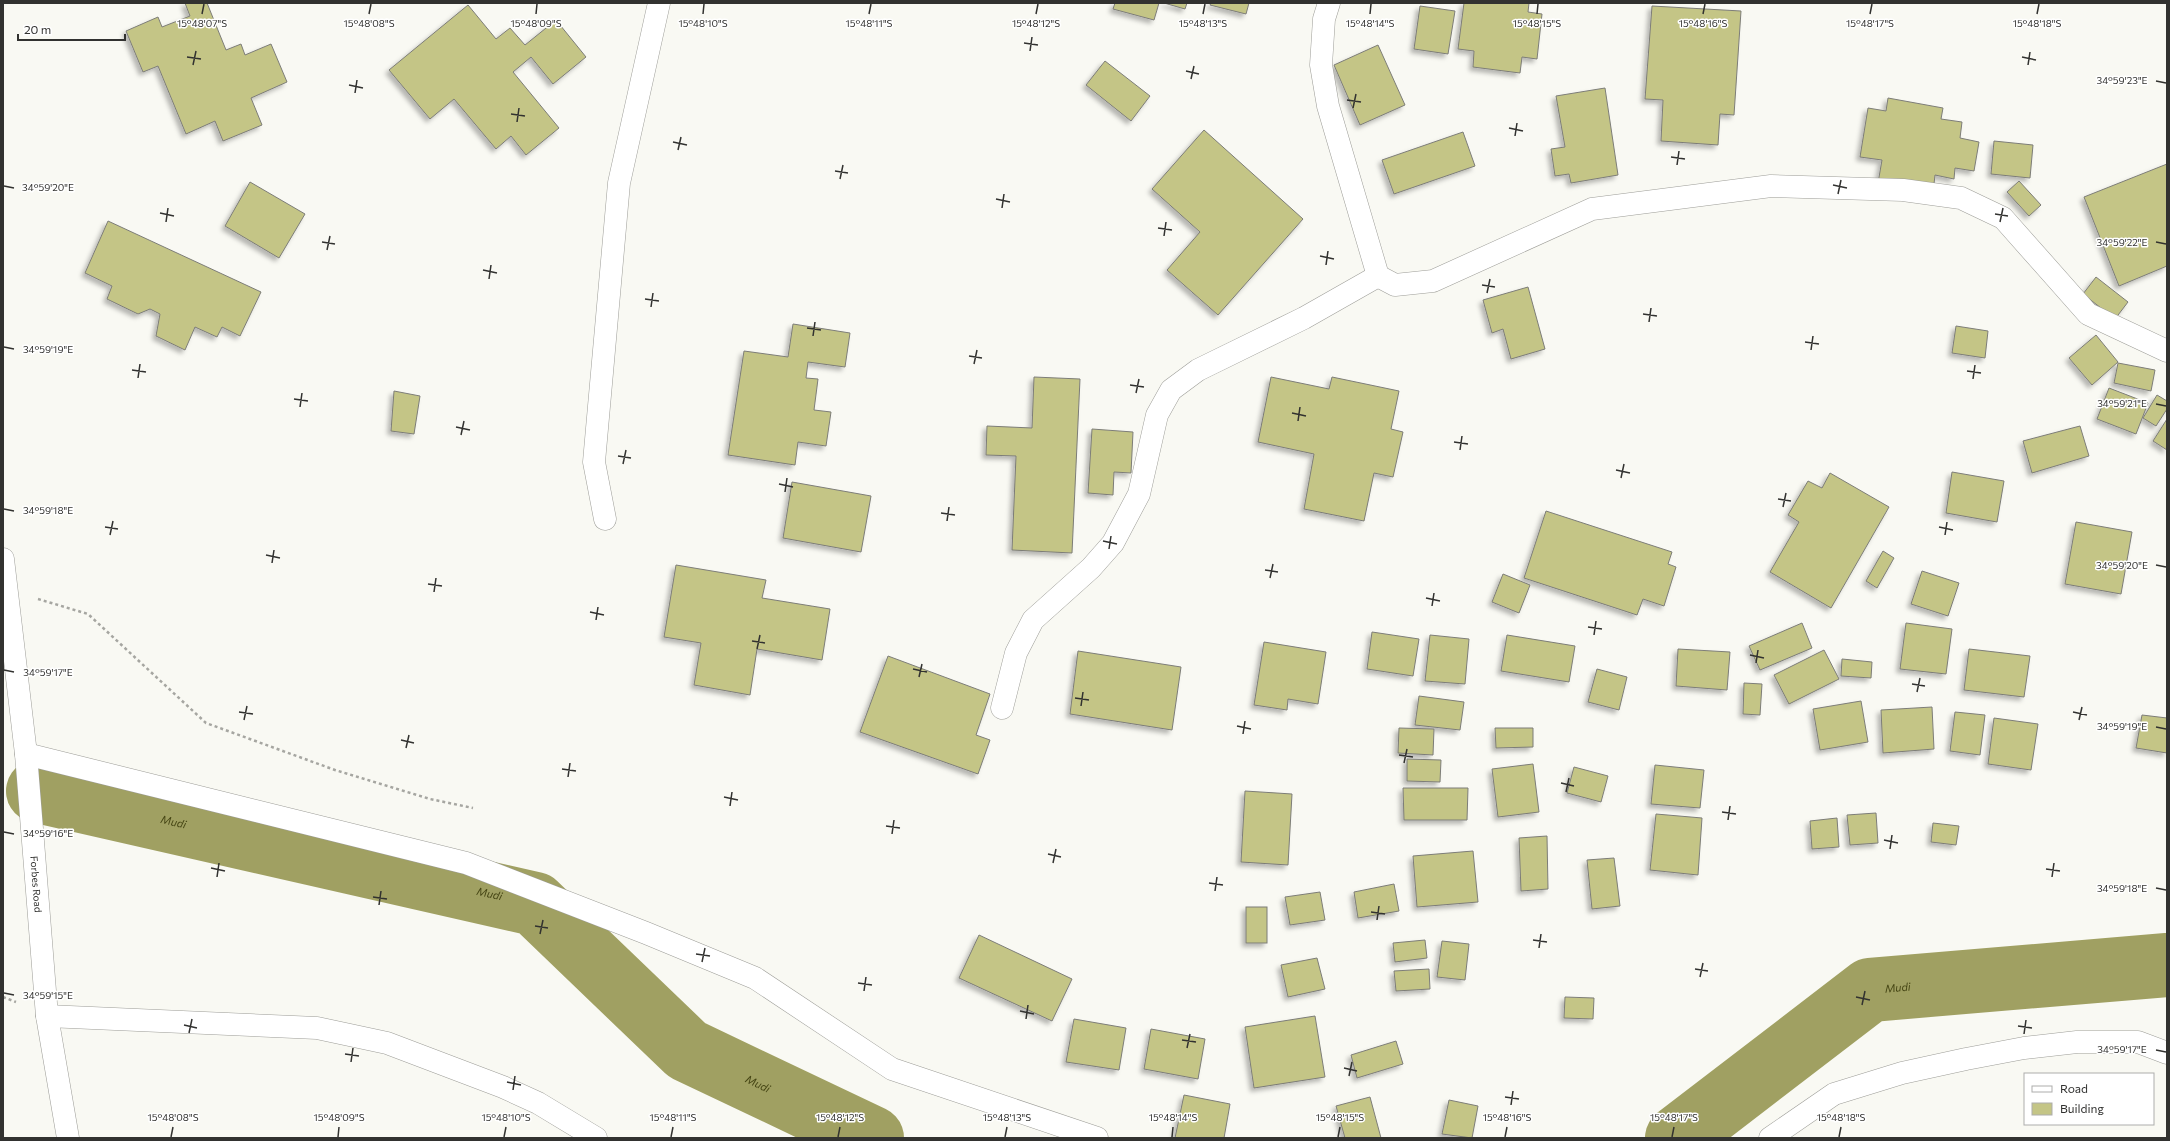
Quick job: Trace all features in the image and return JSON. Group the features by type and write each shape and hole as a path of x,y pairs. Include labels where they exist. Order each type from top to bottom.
{"street":[{"path":"605,518 594,462 619,183 659,3"},
{"path":"1329,3 1324,19 1320,65 1328,106 1378,276 1395,285 1433,281 1592,209 1771,186 1902,190 1961,198 2003,218 2088,314 2167,351"},
{"path":"1002,708 1016,653 1033,620 1091,568 1117,536 1139,494 1157,415 1171,390 1198,370 1304,318 1378,276"},
{"name":"Forbes Road","path":"3,559 26,754 47,1016 68,1138"},
{"path":"26,754 466,863 646,933 755,978 892,1069 1097,1138"},
{"path":"47,1016 317,1028 387,1044 503,1087 538,1103 596,1138"},
{"path":"1770,1138 1834,1094 1902,1073 1966,1059 2024,1048 2077,1042 2138,1042 2167,1053"}],"path":[{"path":"7,590 88,614 206,723 335,770 430,799 473,808"}],"building":[{"path":"185,3 207,3 226,50 241,44 245,55 271,44 287,82 251,98 262,125 223,141 215,121 186,134 158,66 143,72 126,31 158,17 162,27 190,16"},
{"path":"1115,3 1159,3 1154,20 1113,9"},
{"path":"1164,3 1187,3 1185,9"},
{"path":"1211,3 1249,3 1246,14 1210,5"},
{"path":"1464,3 1529,3 1528,12 1542,14 1537,59 1522,57 1520,73 1473,67 1474,51 1458,49"},
{"path":"468,5 496,39 510,28 525,45 556,20 586,57 553,84 531,57 513,72 559,128 526,155 511,136 496,149 454,99 430,119 389,70"},
{"path":"1420,6 1455,11 1448,54 1414,49"},
{"path":"1652,6 1741,11 1734,115 1720,114 1718,145 1661,141 1663,100 1645,99"},
{"path":"1378,45 1405,105 1360,125 1334,65"},
{"path":"1105,61 1150,96 1131,121 1086,85"},
{"path":"1605,88 1618,175 1571,183 1569,174 1555,176 1551,149 1565,147 1556,96"},
{"path":"1888,98 1943,108 1941,119 1962,122 1960,138 1979,142 1974,171 1955,168 1954,179 1935,175 1934,184 1878,183 1882,160 1860,157 1868,108 1886,111"},
{"path":"1204,130 1303,219 1218,315 1167,270 1200,232 1152,189"},
{"path":"1463,132 1475,166 1394,194 1382,160"},
{"path":"1994,141 2033,145 2030,178 1991,174"},
{"path":"2167,164 2167,266 2119,286 2084,197"},
{"path":"2019,181 2041,205 2029,216 2007,192"},
{"path":"250,182 305,214 279,258 225,226"},
{"path":"108,221 261,292 240,336 222,327 217,337 195,327 185,350 156,336 160,314 150,309 138,314 107,299 112,286 85,273"},
{"path":"2096,277 2128,302 2115,319 2083,294"},
{"path":"1528,287 1545,349 1511,359 1503,329 1492,333 1483,300"},
{"path":"793,324 850,333 845,367 808,362 806,378 818,379 814,410 831,412 826,446 798,442 795,465 728,455 744,351 788,357"},
{"path":"1956,326 1988,331 1985,358 1952,353"},
{"path":"2096,335 2118,362 2092,385 2069,358"},
{"path":"2118,363 2155,370 2151,391 2114,383"},
{"path":"1034,377 1080,379 1072,553 1012,550 1016,456 986,455 987,426 1032,428"},
{"path":"1271,377 1329,389 1332,377 1399,391 1391,429 1403,432 1393,477 1374,473 1364,521 1304,509 1314,454 1258,442"},
{"path":"2109,388 2148,403 2136,434 2097,419"},
{"path":"394,391 420,396 414,434 391,431"},
{"path":"2157,395 2167,401 2167,409 2156,426 2143,418"},
{"path":"2167,419 2167,450 2153,441"},
{"path":"2080,426 2089,456 2032,473 2023,441"},
{"path":"1092,429 1133,432 1131,473 1114,472 1113,495 1088,493"},
{"path":"1952,472 2004,481 1997,522 1946,513"},
{"path":"1830,473 1889,507 1831,608 1770,572 1799,522 1788,515 1808,481 1822,488"},
{"path":"792,482 871,496 861,552 783,538"},
{"path":"1546,511 1672,552 1668,564 1676,567 1664,606 1643,599 1637,615 1524,578"},
{"path":"2076,522 2132,532 2121,594 2065,584"},
{"path":"1883,551 1894,558 1877,588 1866,581"},
{"path":"676,565 766,580 762,598 830,609 822,660 757,649 750,695 694,685 701,643 664,637"},
{"path":"1922,571 1959,583 1948,616 1911,604"},
{"path":"1503,574 1530,585 1519,613 1492,602"},
{"path":"1802,623 1812,648 1760,670 1749,646"},
{"path":"1906,623 1952,629 1946,674 1900,669"},
{"path":"1372,632 1419,639 1413,676 1367,669"},
{"path":"1430,635 1469,639 1465,684 1425,681"},
{"path":"1507,635 1575,646 1569,682 1501,671"},
{"path":"1264,642 1326,652 1318,704 1288,699 1287,710 1254,705"},
{"path":"1678,649 1730,652 1727,690 1676,686"},
{"path":"1969,649 2030,656 2024,697 1964,690"},
{"path":"1824,650 1839,679 1789,704 1774,675"},
{"path":"1078,651 1181,667 1172,730 1070,714"},
{"path":"888,656 990,694 976,735 990,740 978,774 860,732"},
{"path":"1842,659 1872,662 1871,678 1841,676"},
{"path":"1597,669 1627,677 1619,710 1588,702"},
{"path":"1744,683 1762,684 1760,715 1743,714"},
{"path":"1419,696 1464,702 1460,730 1415,725"},
{"path":"1861,701 1868,742 1820,750 1813,709"},
{"path":"1932,707 1934,749 1883,753 1881,710"},
{"path":"1955,712 1985,715 1980,755 1950,751"},
{"path":"2142,715 2167,718 2167,753 2136,748"},
{"path":"1994,718 2038,724 2031,770 1988,764"},
{"path":"1399,728 1434,729 1433,755 1398,753"},
{"path":"1495,728 1533,728 1533,747 1496,748"},
{"path":"1407,759 1441,760 1440,782 1407,781"},
{"path":"1533,764 1539,812 1498,817 1492,769"},
{"path":"1655,765 1704,770 1700,808 1651,804"},
{"path":"1574,767 1608,776 1601,802 1567,793"},
{"path":"1403,788 1468,788 1467,820 1404,820"},
{"path":"1245,791 1292,794 1288,865 1241,862"},
{"path":"1876,813 1878,843 1850,845 1847,815"},
{"path":"1656,814 1702,818 1698,875 1650,870"},
{"path":"1837,818 1839,847 1812,849 1810,821"},
{"path":"1933,823 1959,826 1956,845 1931,842"},
{"path":"1547,836 1548,889 1521,891 1519,838"},
{"path":"1473,851 1478,902 1417,907 1413,856"},
{"path":"1614,858 1620,906 1592,909 1587,860"},
{"path":"1394,884 1399,911 1358,918 1354,892"},
{"path":"1320,892 1325,920 1290,925 1285,897"},
{"path":"1246,907 1267,907 1267,943 1246,943"},
{"path":"979,935 1072,979 1052,1021 959,978"},
{"path":"1425,940 1427,958 1395,962 1393,943"},
{"path":"1442,941 1469,944 1465,980 1437,977"},
{"path":"1317,958 1325,989 1288,997 1281,965"},
{"path":"1429,969 1430,989 1396,991 1394,971"},
{"path":"1565,997 1594,998 1593,1019 1564,1018"},
{"path":"1315,1016 1325,1077 1254,1088 1245,1027"},
{"path":"1074,1019 1126,1028 1119,1070 1066,1062"},
{"path":"1151,1029 1205,1039 1198,1079 1144,1069"},
{"path":"1396,1041 1403,1064 1357,1078 1351,1055"},
{"path":"1184,1095 1230,1104 1224,1138 1175,1138"},
{"path":"1370,1097 1381,1138 1345,1138 1336,1106"},
{"path":"1449,1100 1478,1106 1472,1138 1442,1134"}],"waterway":[{"name":"Mudi","path":"38,791 535,904 687,1050 872,1138"},
{"name":"Mudi","path":"1677,1138 1870,990 2167,965"}]}
